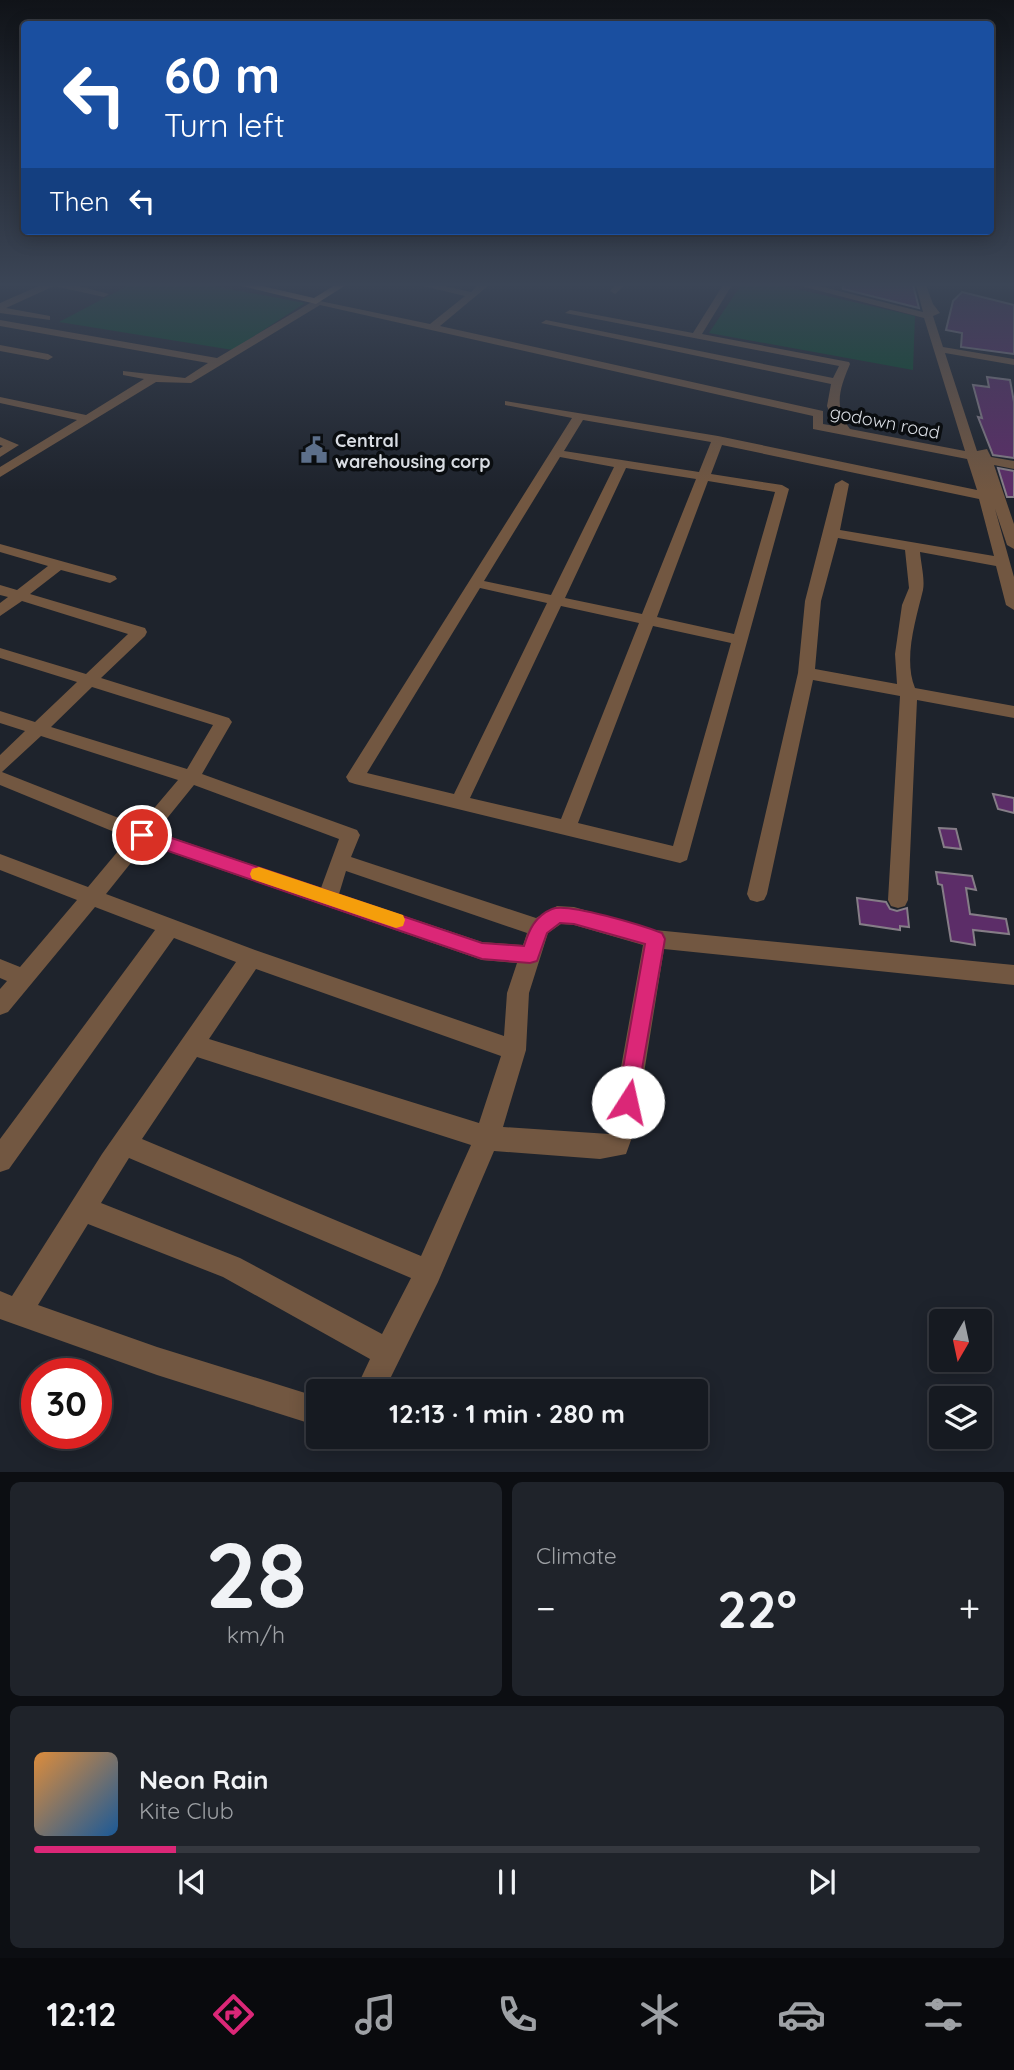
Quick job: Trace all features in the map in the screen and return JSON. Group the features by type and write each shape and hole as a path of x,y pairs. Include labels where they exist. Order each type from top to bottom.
{"street":[{"path":"30,354 48,357"},
{"path":"172,354 219,362"},
{"path":"127,373 187,381 232,354"},
{"name":"godown road","path":"551,354 819,414 817,426 1014,465"},
{"path":"697,354 837,382"},
{"path":"794,354 845,363 832,404 833,417 845,430"},
{"path":"945,354 1014,605"},
{"path":"945,354 1000,499 1010,517 1014,546 996,543"},
{"path":"966,354 1014,362"},
{"path":"0,473 154,378"},
{"path":"0,400 88,419"},
{"path":"509,403 718,440 1000,499"},
{"path":"556,453 782,489 680,855 355,777 475,583 579,416"},
{"path":"567,827 718,440"},
{"path":"0,441 13,445 0,453"},
{"path":"459,802 622,464"},
{"path":"757,894 806,673 813,601 842,484"},
{"path":"832,533 1001,562"},
{"path":"0,548 110,579"},
{"path":"898,900 909,694 904,682 903,654 909,605 916,588 912,548"},
{"path":"0,611 59,564"},
{"path":"475,583 740,640"},
{"path":"0,590 139,632 0,766"},
{"path":"0,653 223,722 191,776 0,1005"},
{"path":"806,673 1014,712"},
{"path":"0,718 191,776 350,835 328,897"},
{"path":"0,778 142,835 482,951 530,955"},
{"path":"339,861 539,928"},
{"path":"0,862 251,958 513,1050"},
{"path":"375,1379 428,1272 486,1138 513,1050 518,993 530,955 539,928 557,915 574,916 655,939 1014,975"},
{"path":"0,1160 170,927"},
{"path":"191,1044 486,1138 600,1147 617,1145 623,1129 655,939"},
{"path":"251,958 83,1209 9,1309 157,1361 306,1407"},
{"path":"0,968 24,978"},
{"path":"124,1144 428,1272"},
{"path":"83,1209 231,1267 388,1353"}],"green space":[{"path":"823,354 914,354 913,370"}],"building":[{"path":"987,377 1010,380 1014,402 1014,458 993,455 978,417 982,418 973,385 989,387"},
{"path":"998,468 1014,471 1014,497 1007,497"},
{"path":"993,794 1014,798 1014,813 998,809"},
{"path":"939,828 956,829 961,849 944,847"},
{"path":"936,872 972,876 976,890 966,888 970,914 1006,919 1009,934 973,930 975,945 951,941 942,885 938,884"},
{"path":"857,898 886,902 890,909 897,911 907,908 909,927 900,926 900,930 860,924"}],"slow traffic":[{"path":"259,874 396,920"}],"place":[{"name":"Central warehousing corp","path":"314,450"}],"route":[{"path":"142,835 482,951 530,955 539,928 557,915 574,916 655,939 628,1102"}]}
